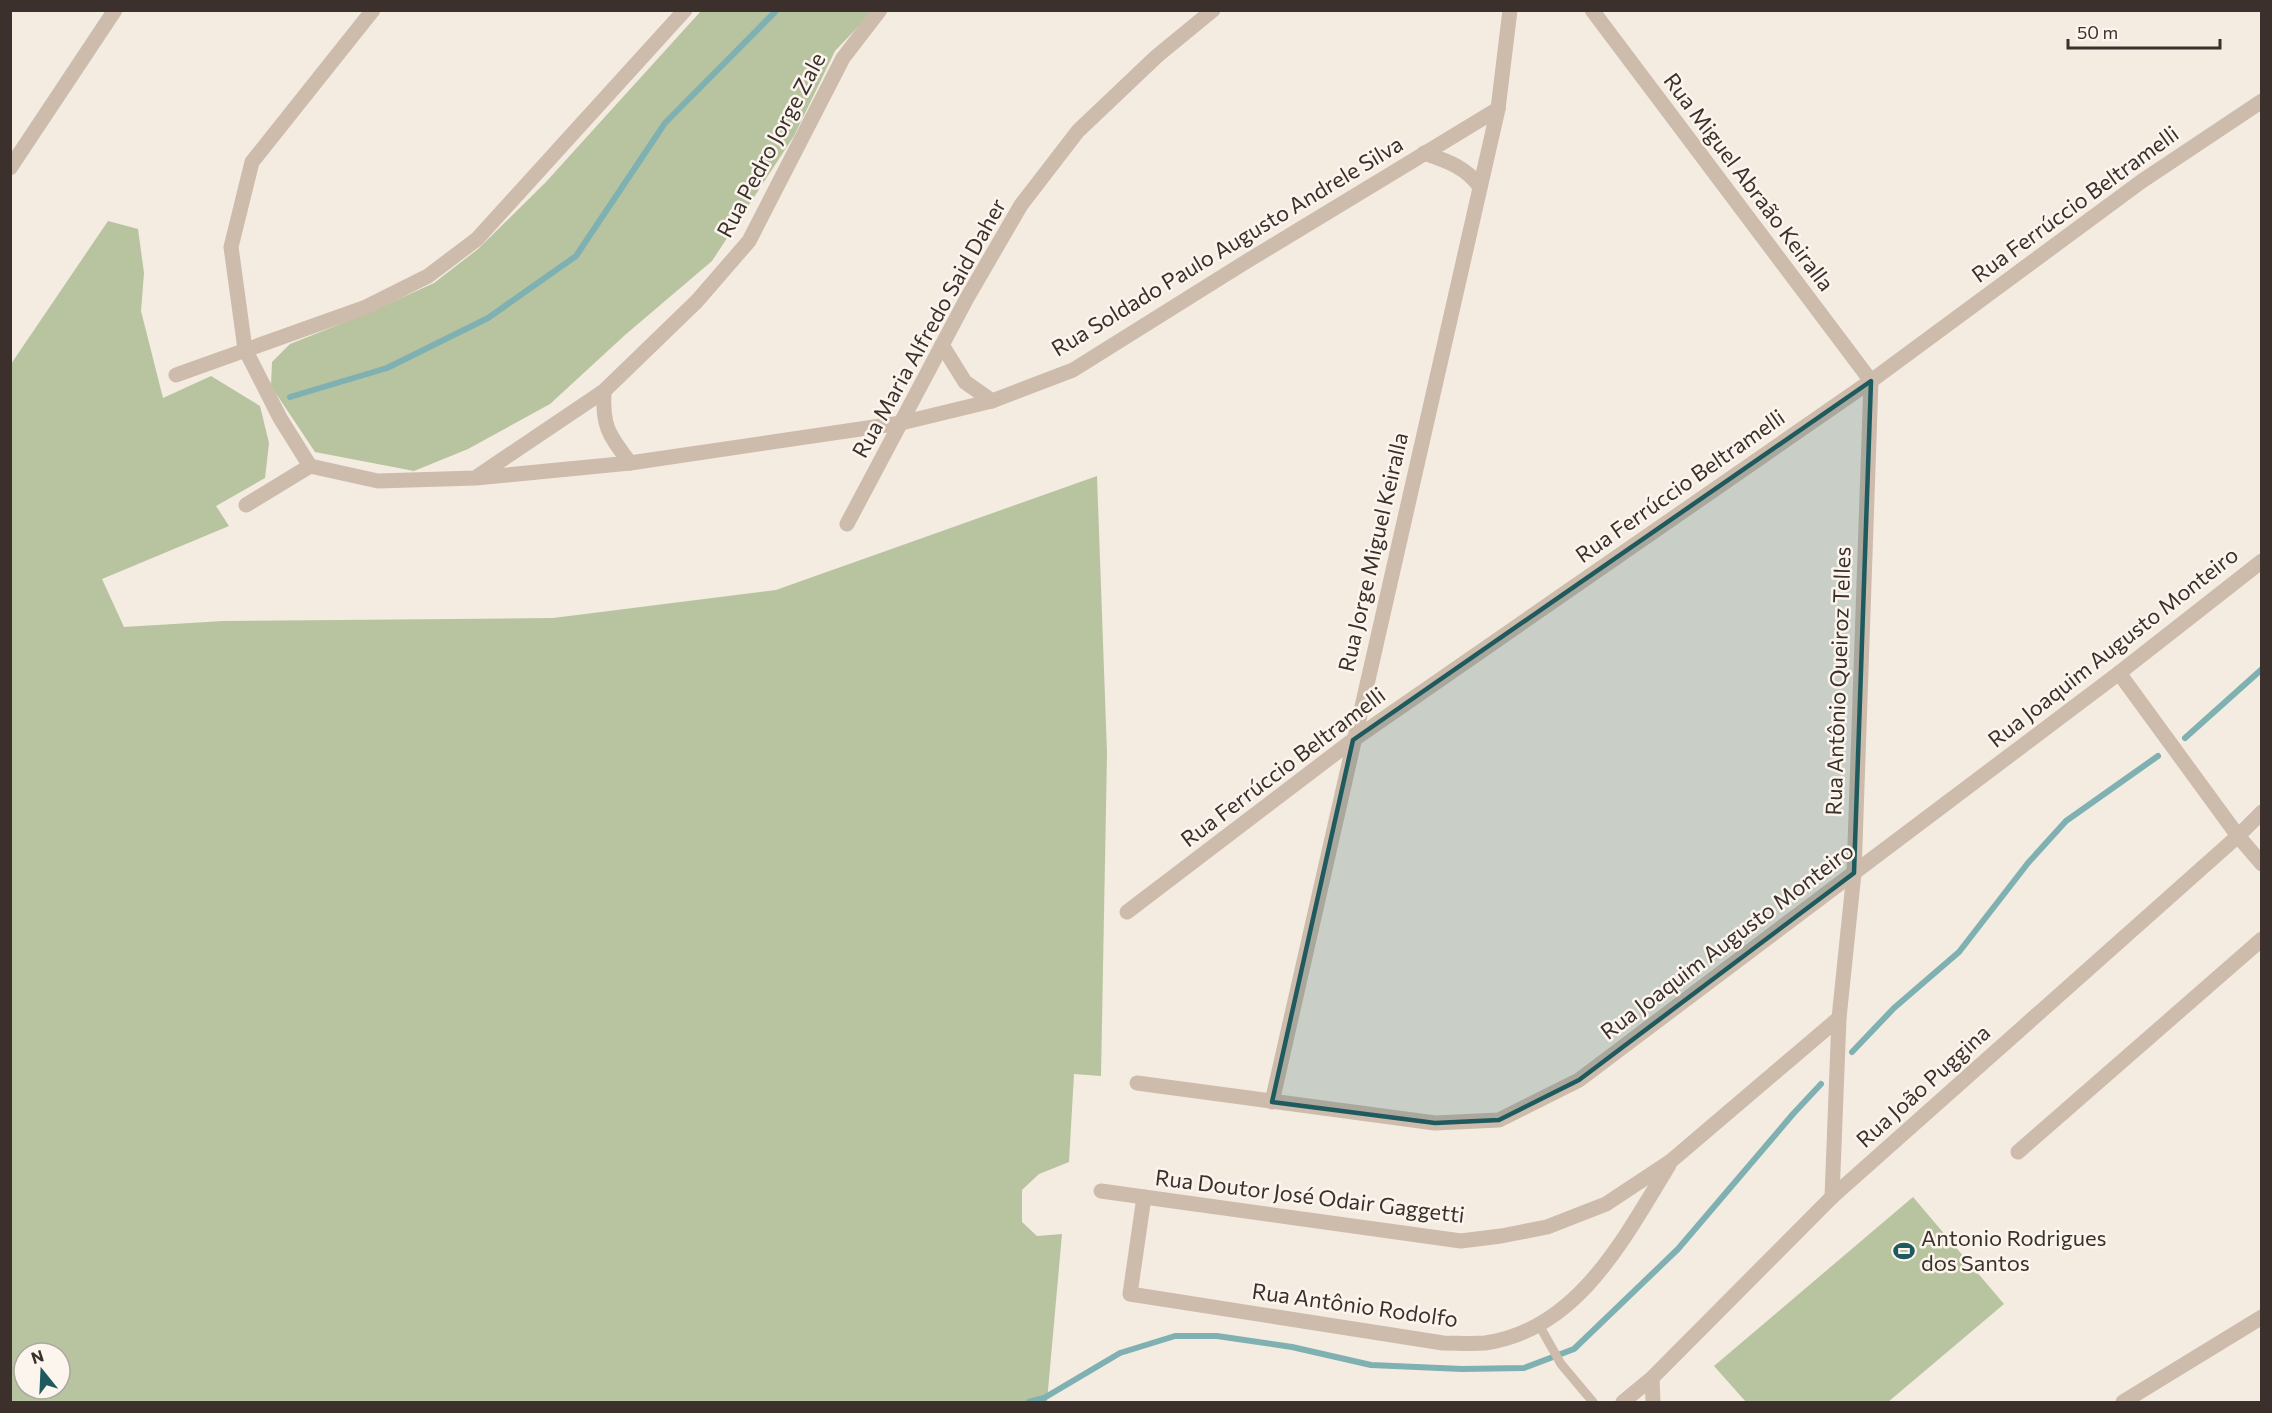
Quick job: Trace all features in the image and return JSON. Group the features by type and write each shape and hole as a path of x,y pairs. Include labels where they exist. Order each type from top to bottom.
{"street":[{"path":"10,168 115,10"},
{"path":"246,505 310,466 280,418 245,349 231,247 252,162 373,10"},
{"path":"176,375 366,307 428,276 477,239 685,10"},
{"name":"Rua Pedro Jorge Zale","path":"476,478 604,391 697,301 749,241 843,58 880,10"},
{"name":"Rua Maria Alfredo Said Daher","path":"847,524 942,345 1021,205 1078,131 1157,56 1213,10"},
{"name":"Rua Jorge Miguel Keiralla","path":"1272,1101 1498,108 1510,10"},
{"name":"Rua Miguel Abraão Keiralla","path":"1592,10 1871,381"},
{"name":"Rua Ferrúccio Beltramelli","path":"1127,912 1353,740 1871,381 2142,181 2262,101"},
{"name":"Rua Soldado Paulo Augusto Andrele Silva","path":"310,466 378,481 476,478 630,463 901,423 992,401 1072,370 1498,108"},
{"path":"1424,153 1457,166 1472,176 1480,187"},
{"path":"942,345 965,382 992,401"},
{"name":"Rua Antônio Queiroz Telles","path":"1832,1197 1839,1018 1854,873 1871,381"},
{"path":"604,391 603,415 612,439 630,463"},
{"name":"Rua Joaquim Augusto Monteiro","path":"1137,1083 1435,1123 1499,1120 1579,1080 2119,674 2262,561"},
{"path":"2119,674 2238,836 2262,864"},
{"name":"Rua João Puggina","path":"1623,1402 1652,1378 1832,1197 2238,836 2262,812"},
{"path":"2018,1152 2262,939"},
{"name":"Rua Doutor José Odair Gaggetti","path":"1101,1191 1461,1241 1547,1227 1606,1204 1671,1161 1839,1018"},
{"name":"Rua Antônio Rodolfo","path":"1144,1197 1130,1294 1443,1343 1484,1343 1539,1325 1566,1306 1614,1254 1671,1161"},
{"path":"2123,1402 2262,1317"},
{"path":"1652,1378 1653,1402"}],"lane":[{"path":"1539,1325 1561,1364 1593,1402"}],"highlighted area":[{"path":"1871,381 1854,873 1579,1080 1499,1120 1435,1123 1272,1102 1353,740"}],"green space":[{"path":"701,11 873,11 835,51 794,136 712,261 625,335 550,404 468,449 414,471 315,452 271,386 272,362 290,344 368,313 434,283 478,249 545,183"},
{"path":"108,221 138,229 144,273 141,311 163,398 211,376 260,406 269,443 265,478 216,506 229,526 102,579 124,627 223,621 553,618 776,590 1097,476 1107,753 1101,1076 1074,1074 1069,1162 1039,1174 1022,1190 1022,1222 1037,1236 1062,1234 1047,1401 11,1402 11,364"},
{"name":"Antonio Rodrigues dos Santos","path":"1913,1197 2004,1304 1888,1402 1746,1402 1714,1366"}],"waterway":[{"path":"290,397 387,368 488,318 576,256 665,123 777,10"},
{"path":"2185,738 2262,669"},
{"path":"1852,1052 1894,1008 1959,952 2028,863 2066,821 2158,756"},
{"path":"1029,1402 1044,1398 1120,1353 1175,1336 1217,1336 1292,1347 1371,1365 1462,1369 1524,1368 1574,1349 1678,1249 1821,1084"}],"place":[{"name":"Antonio Rodrigues dos Santos","path":"1904,1251"}]}
